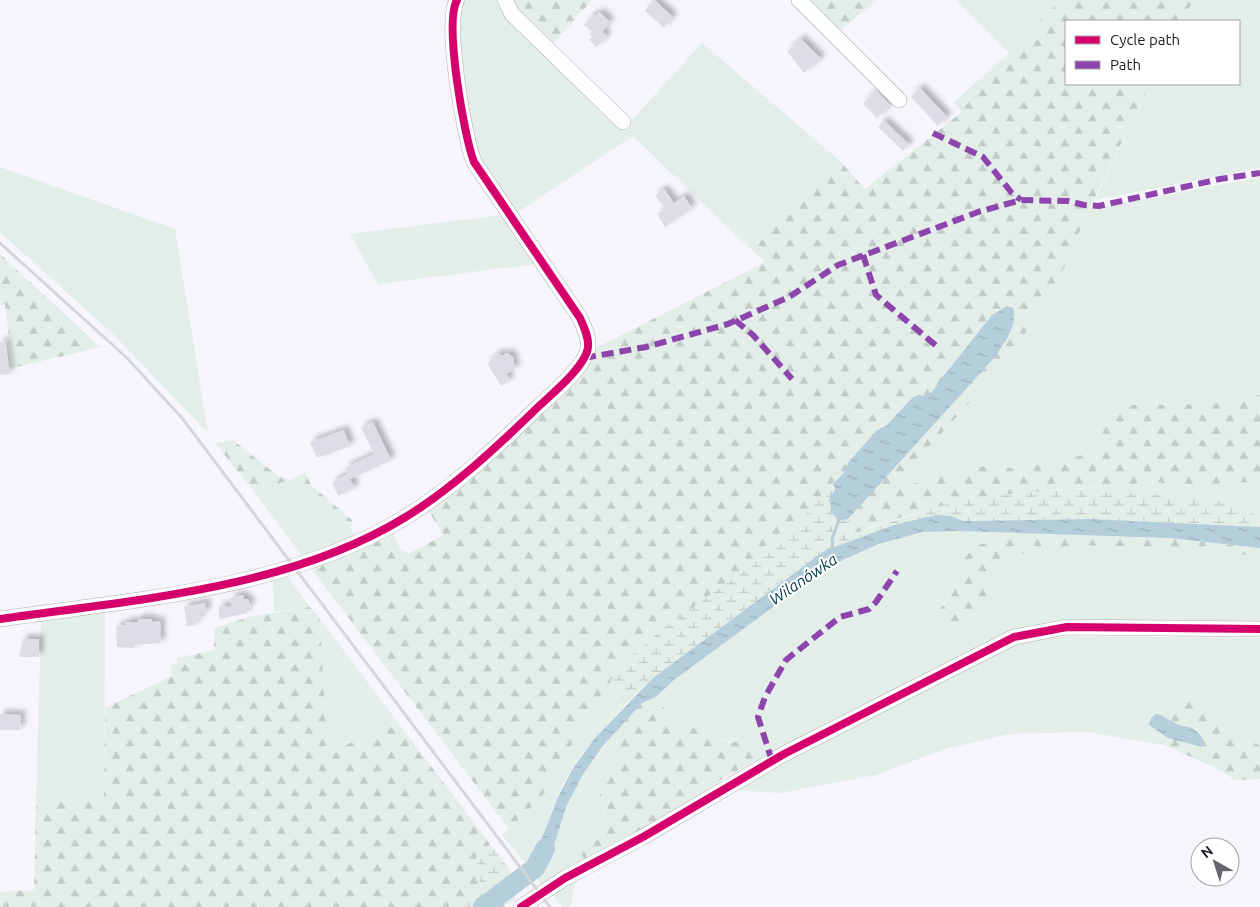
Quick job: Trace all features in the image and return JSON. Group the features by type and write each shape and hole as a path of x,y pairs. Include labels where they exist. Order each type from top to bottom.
{"street":[{"path":"0,620 237,582 296,566 359,542 403,519 431,501 524,421 584,358 588,340 580,318 474,162 467,145 454,52 453,14 457,0"},
{"path":"505,0 512,14 623,122"},
{"path":"799,0 899,100"},
{"path":"521,907 565,878 643,837 784,754 1014,637 1066,627 1260,630"}],"green space":[{"path":"465,0 502,0 629,123 702,43 840,161 744,243 633,136 515,214 475,152 461,105 459,33 461,9"},
{"path":"510,0 592,0 551,46 516,11"},
{"path":"803,0 877,0 837,33"},
{"path":"956,0 1063,0 1050,10 1009,53"},
{"path":"1063,0 1194,0 1183,20 1065,20 1065,85 1150,85 1085,218 1065,266 1027,331 971,401 903,475 902,486 989,465 1013,468 1066,460 1096,450 1100,424 1129,405 1213,404 1260,395 1260,485 1243,482 1182,486 1157,482 1009,494 908,515 846,536 848,519 995,357 999,309 945,374 932,394 926,396 918,395 852,459 843,474 837,478 777,547 660,631 626,660 586,716 550,788 509,829 313,571 322,560 392,530 400,548 408,554 444,535 427,509 562,389 596,348 765,262 744,243 840,161 865,189 962,112 954,102 1009,53 1050,10"},
{"path":"1194,0 1260,0 1260,168 1095,200 1150,85 1240,85 1240,20 1183,20"},
{"path":"0,167 175,229 208,433 114,335 0,232"},
{"path":"1260,177 1260,395 1213,404 1129,405 1100,424 1096,450 1066,460 1013,468 989,465 902,487 902,475 971,401 1027,331 1089,210"},
{"path":"503,215 535,264 378,284 350,234"},
{"path":"0,254 100,347 13,368 5,304 0,305"},
{"path":"233,440 278,476 291,480 253,490 215,443"},
{"path":"305,472 311,485 352,520 352,527 335,510 291,480"},
{"path":"291,480 337,512 351,528 355,538 304,558 253,490"},
{"path":"1157,482 1182,486 1243,482 1260,485 1260,516 1244,509 1200,501 1154,495 1092,492 1089,488"},
{"path":"833,483 838,521 848,519 846,536 950,503 1009,494 1089,488 1092,492 1143,493 1227,502 1260,516 1260,527 1090,519 963,521 951,516 804,565 653,678 627,703 610,681 626,660 660,631 777,547"},
{"path":"926,532 1010,533 1004,540 977,545 953,592 932,616 933,626 991,603 978,575 1028,552 1075,545 1157,548 1260,556 1260,625 1074,622 1031,625 1011,631 765,756 762,752 700,732 672,719 656,697 676,679 784,598 827,570 873,547 897,539"},
{"path":"1010,533 1169,538 1260,548 1260,556 1157,548 1075,545 1028,552 978,575 992,603 947,627 933,626 932,617 949,599 956,586 960,572 960,563 977,545 1004,540"},
{"path":"285,573 310,607 274,612 273,581"},
{"path":"310,607 320,619 327,752 399,724 490,844 476,858 481,892 460,907 0,907 0,892 34,890 36,804 104,798 105,708 171,676 171,665 177,664 177,658 214,650 214,628 249,617"},
{"path":"105,610 104,798 36,804 41,620"},
{"path":"320,619 399,724 327,752"},
{"path":"1044,636 1260,638 1260,746 1227,725 1182,683 1164,745 1088,732 1009,734 945,749 876,775 780,793 733,790 736,785 1011,645"},
{"path":"610,681 627,703 591,742 572,768 554,805 530,868 502,835 550,788 586,716"},
{"path":"1182,682 1227,725 1260,746 1260,779 1235,780 1218,769 1164,745"},
{"path":"656,697 672,719 730,743 745,740 760,747 765,756 725,777 671,814 585,861 576,843 602,829 604,813 599,791 600,777 615,760 618,729 642,703"},
{"path":"618,729 615,760 600,777 599,791 604,813 602,829 585,861 543,886 534,875 551,855 566,807 582,776"},
{"path":"490,844 520,883 488,907 460,907 481,892 476,857"},
{"path":"577,877 570,907 562,907 551,892"},
{"path":"512,890 516,899 504,907 488,907"}],"water":[{"path":"1007,306 1013,308 1014,322 995,357 848,519 838,521 832,512 829,499 835,490 833,483 843,474 849,462 876,431 887,425 912,398 918,395 928,395 932,392 992,315"},
{"path":"936,515 951,516 963,521 1090,519 1260,527 1260,548 1169,538 957,531 923,532 879,544 843,560 792,593 674,680 656,697 642,703 603,746 582,776 566,807 551,855 534,875 530,868 558,797 573,768 594,739 653,678 824,551 894,525"},
{"path":"1156,714 1196,731 1203,739 1202,747 1168,738 1149,725 1151,718"}],"building":[{"path":"654,0 673,17 664,28 645,11"},
{"path":"599,12 610,22 602,32 607,36 597,47 589,40 593,36 590,34 592,32 584,25 593,15 596,16"},
{"path":"801,39 821,59 804,73 787,51"},
{"path":"920,88 947,117 938,126 911,97"},
{"path":"876,90 890,105 877,118 863,104"},
{"path":"884,121 909,144 903,151 878,127"},
{"path":"664,189 674,203 684,196 692,208 665,227 657,214 665,209 655,195"},
{"path":"5,341 10,374 0,375 0,342"},
{"path":"499,353 502,356 507,353 514,358 513,362 516,368 506,374 510,380 501,386 487,363"},
{"path":"373,422 391,460 350,479 355,488 338,496 332,482 348,474 345,468 374,454 361,428"},
{"path":"344,430 350,446 317,458 310,442"},
{"path":"243,595 244,599 248,599 251,607 246,608 247,613 219,619 219,606 232,607 230,598"},
{"path":"205,603 207,612 200,614 201,619 195,620 196,625 187,626 184,607"},
{"path":"138,619 152,619 152,622 160,621 161,643 134,645 134,648 117,647 116,626 125,625 125,622 138,622"},
{"path":"23,639 39,639 39,657 19,657"},
{"path":"0,714 21,715 20,730 0,730"}],"waterway":[{"path":"833,552 832,539 840,517"},
{"name":"Wilanówka","path":"483,907 535,868 545,849"}],"railway":[{"path":"0,243 127,358 182,418 550,907"}],"marked path":[{"path":"933,133 983,157 1011,192 1021,200"},
{"path":"584,358 646,347 728,324 789,297 838,265 978,212 1021,200 1068,201 1099,206 1220,179 1260,173"},
{"path":"863,255 876,295 940,349"},
{"path":"735,320 753,335 792,379"},
{"path":"772,761 758,717 765,697 786,660 840,617 869,609 897,571"}],"cycle path":[{"path":"0,619 208,588 260,576 310,561 359,542 404,518 440,494 491,452 559,387 581,363 586,354 588,343 580,318 474,162 465,129 454,55 454,12 457,0"},
{"path":"521,907 565,878 643,837 784,754 1014,637 1067,627 1260,629"}]}
